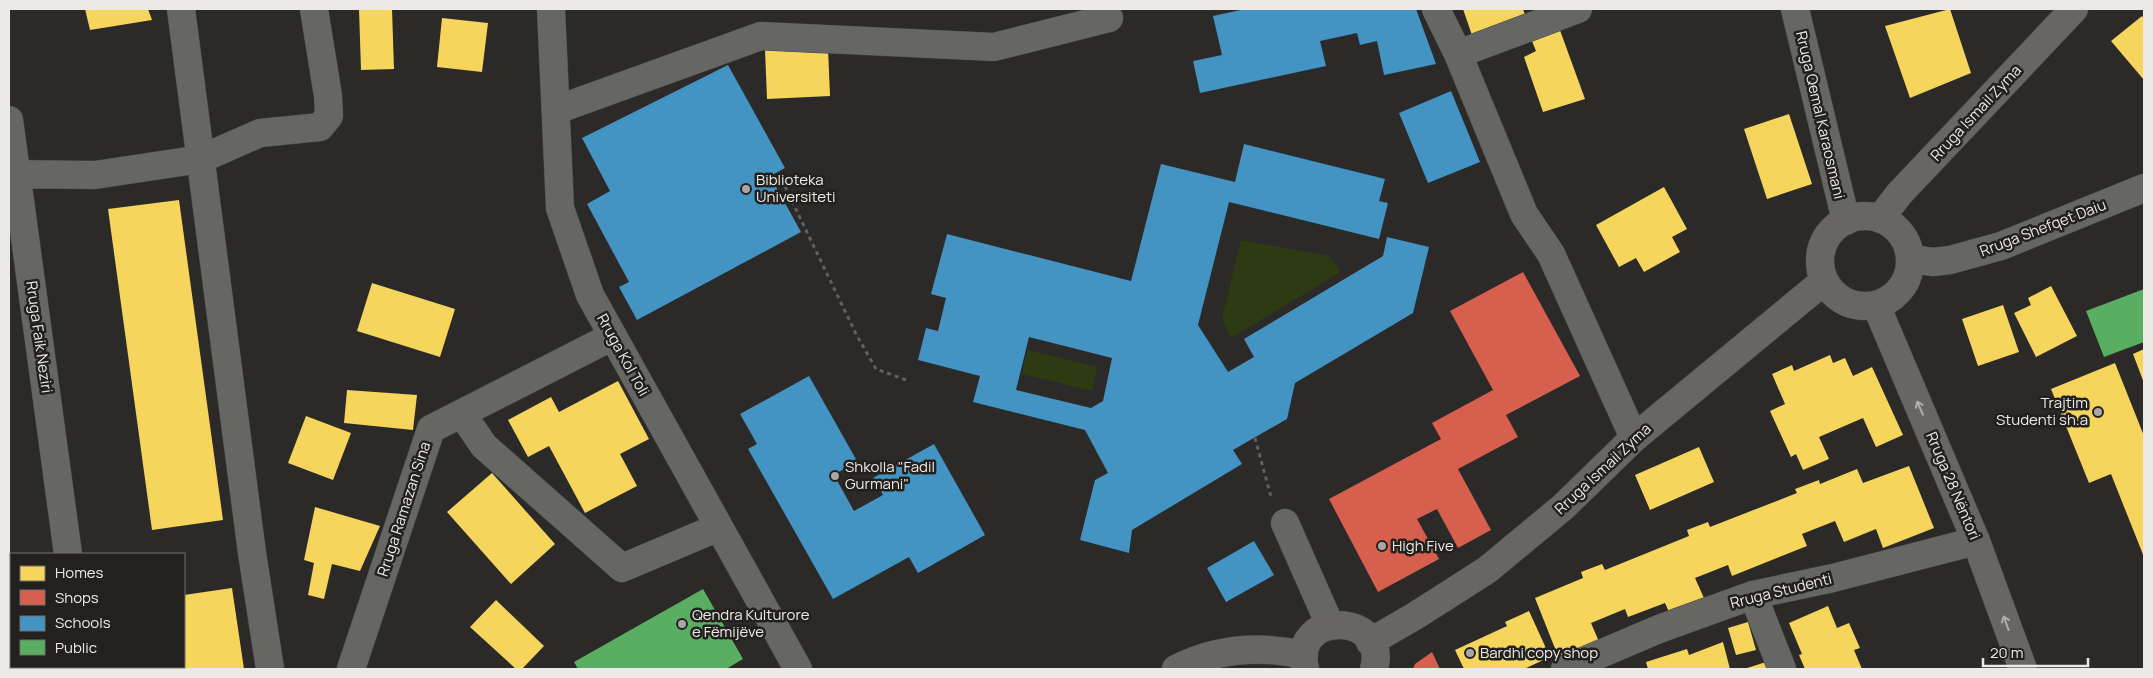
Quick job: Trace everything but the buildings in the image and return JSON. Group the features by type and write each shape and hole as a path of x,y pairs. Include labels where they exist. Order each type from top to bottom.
{"main road":[{"name":"Rruga Ismail Zyma","path":"1880,219 1900,194 2074,9"},
{"path":"1868,217 1880,219 1892,225 1902,234 1908,246 1910,259 1909,274 1902,288 1891,299 1876,306 1861,307 1846,302 1834,294 1824,281 1820,268 1821,254 1825,240 1834,229 1846,221 1868,217"},
{"name":"Rruga Ismail Zyma","path":"1370,642 1487,570 1563,507 1634,438 1824,281"},
{"name":"Rruga 28 Nëntori","path":"1876,306 1976,542 2023,669"},
{"path":"1176,669 1196,659 1224,651 1245,649 1279,650 1305,662 1312,637 1330,625 1351,626 1364,633 1375,651 1374,669"}],"street":[{"path":"181,9 252,553 270,669"},
{"path":"13,175 94,175 200,159 260,132 320,127 329,116 328,96 314,9"},
{"name":"Rruga Kol Toli","path":"551,9 560,208 590,295 798,669"},
{"path":"1436,9 1458,54 1524,214 1551,254 1634,438"},
{"path":"1458,54 1578,9"},
{"name":"Rruga Qemal Karaosmani","path":"1795,9 1846,221"},
{"path":"556,110 761,36 994,47 1109,18"},
{"name":"Rruga Faik Neziri","path":"9,120 13,175 68,553"},
{"name":"Rruga Shefqet Daiu","path":"1910,259 1934,262 1950,260 2001,246 2144,188"},
{"name":"Rruga Ramazan Sina","path":"351,669 431,429 613,336"},
{"path":"462,414 484,446 622,568 719,528"},
{"path":"1285,523 1330,625"},
{"name":"Rruga Studenti","path":"1565,669 1659,628 1753,595 1833,578 1976,542"},
{"path":"1753,595 1782,669"}],"path":[{"path":"778,172 856,334 876,369 909,381"},
{"path":"1254,438 1271,499"}],"green space":[{"path":"1241,240 1329,256 1341,272 1231,338 1222,319"},
{"path":"1027,350 1097,367 1092,391 1022,374"}],"place":[{"name":"Biblioteka Universiteti","path":"746,189"},
{"name":"Trajtim Studenti sh.a","path":"2098,412"},
{"name":"Shkolla \"Fadil Gurmani\"","path":"835,476"},
{"name":"High Five","path":"1382,546"},
{"name":"Qendra Kulturore e Fëmijëve","path":"682,624"},
{"name":"Bardhi copy shop","path":"1470,653"}]}
